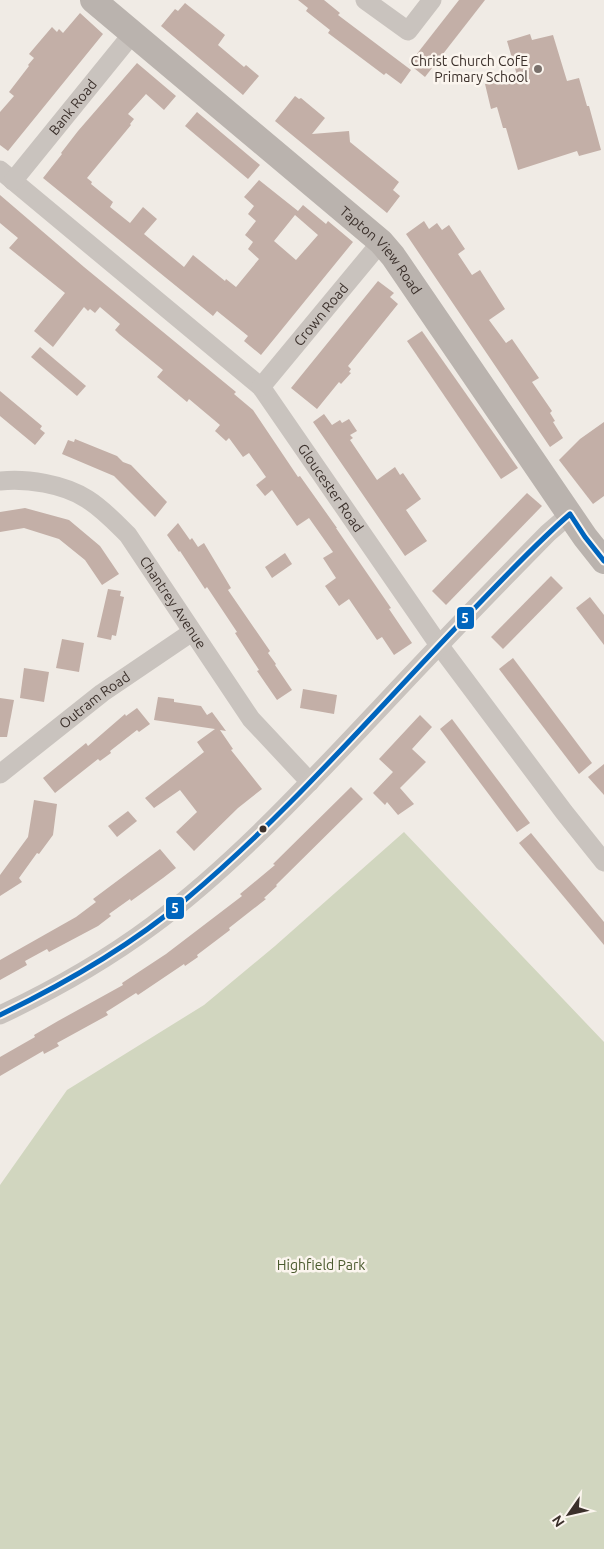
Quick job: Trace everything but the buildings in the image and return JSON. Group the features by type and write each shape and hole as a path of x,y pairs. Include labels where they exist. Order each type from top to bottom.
{"street":[{"name":"Tapton View Road","path":"92,0 381,242 570,514 584,537 604,561"},
{"path":"365,0 408,30 432,0"},
{"name":"Bank Road","path":"6,176 133,33"},
{"name":"Gloucester Road","path":"6,176 261,388 439,646 604,862"},
{"name":"Crown Road","path":"261,388 381,242"},
{"name":"Chantrey Avenue","path":"0,481 37,482 62,489 86,498 108,514 128,535 251,718 310,782"},
{"path":"0,1015 69,979 153,925 192,894 235,856 310,782 548,533 570,514"},
{"name":"Outram Road","path":"0,774 102,693 192,632"}],"green space":[{"name":"Highfield Park","path":"404,832 604,1042 604,1549 0,1549 0,1185 67,1090 204,1005 275,946"}],"transit line":[{"name":"5","path":"0,1015 73,977 119,949 164,917 223,867 296,797 434,650 570,514 604,561"}],"place":[{"name":"Christ Church CofE Primary School","path":"538,69"}]}
